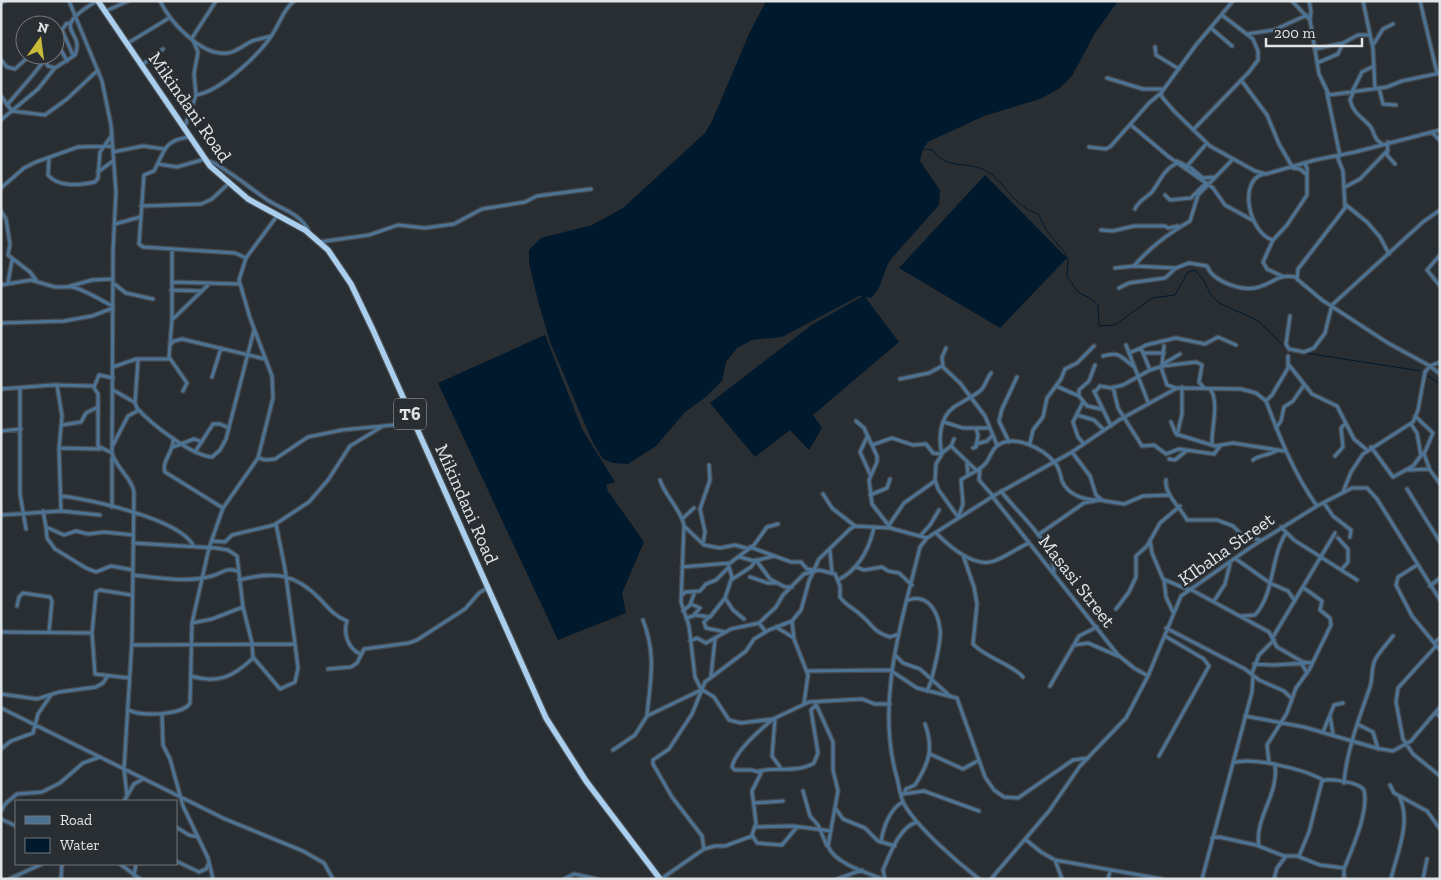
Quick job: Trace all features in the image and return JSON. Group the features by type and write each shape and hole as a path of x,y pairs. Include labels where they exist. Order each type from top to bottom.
{"highway":[{"name":"Mikindani Road","path":"97,1 205,159 228,184 248,199 310,234 333,257 358,297 487,588 537,698 560,742 592,789 660,879"}],"street":[{"path":"1,3 5,1"},
{"path":"69,1 98,70 104,89 112,134 115,224 112,507"},
{"path":"74,56 73,50 62,30 75,16 97,1"},
{"path":"105,12 128,1"},
{"path":"160,1 169,18 192,38 210,50 222,53 234,51 254,41 272,36"},
{"path":"192,38 216,1"},
{"path":"196,94 219,86 256,55 272,36 286,9 294,1"},
{"path":"1089,147 1108,149 1149,103 1161,93 1163,88 1233,1"},
{"path":"1292,1 1310,20"},
{"path":"1309,1 1312,11 1310,20 1314,50 1327,93 1338,156 1341,163 1346,205 1319,244 1298,269 1296,277 1299,282 1382,339 1430,366 1440,374"},
{"path":"1363,1 1370,25 1377,88 1383,104 1396,105"},
{"path":"1327,93 1331,95 1343,94 1377,88 1438,73 1420,1"},
{"path":"1193,130 1255,65 1259,54 1256,44 1247,34 1222,14"},
{"path":"1247,34 1274,30 1307,15"},
{"path":"127,44 169,18"},
{"path":"1,120 38,89 55,68 74,56 76,47 70,23"},
{"path":"1372,46 1383,30 1393,24"},
{"path":"1211,28 1232,46"},
{"path":"1314,50 1343,43 1358,35 1370,36"},
{"path":"184,129 196,94 194,74 198,52 192,38"},
{"path":"1317,63 1338,54 1343,43"},
{"path":"1155,47 1156,55 1179,69"},
{"path":"142,66 164,49"},
{"path":"65,58 67,62"},
{"path":"1,60 7,67 15,69 19,65"},
{"path":"7,105 31,74 42,65"},
{"path":"47,65 55,68"},
{"path":"1350,100 1362,72 1374,66"},
{"path":"1,96 12,111 45,115 68,99 98,70"},
{"path":"1107,78 1142,89 1163,88"},
{"path":"1241,80 1265,110 1279,144 1293,168"},
{"path":"1161,93 1164,100 1207,143 1255,171 1266,174"},
{"path":"1343,94 1350,100 1361,120 1370,126 1376,140 1386,143"},
{"path":"1131,125 1171,159 1214,190 1225,205 1254,221"},
{"path":"1273,240 1263,235 1254,221 1249,204 1250,188 1256,178 1440,130"},
{"path":"1432,132 1440,141"},
{"path":"49,158 47,172 50,178 69,185 95,182 97,180 98,160 103,145 112,134"},
{"path":"190,137 172,141 164,149 153,172 144,175 140,206 141,246 235,253 246,258"},
{"path":"1188,166 1207,143"},
{"path":"1386,143 1389,158 1395,164"},
{"path":"1,188 24,168 67,150 103,145 112,146"},
{"path":"113,152 143,146 164,149"},
{"path":"1344,187 1360,179 1388,150"},
{"path":"1223,154 1225,165"},
{"path":"158,164 177,167 205,159 222,168 268,200 291,212 303,221 310,234"},
{"path":"1171,159 1188,166 1203,178 1218,176"},
{"path":"1165,195 1170,200 1191,198 1218,176 1225,165 1233,159"},
{"path":"98,172 113,162"},
{"path":"1135,209 1144,197 1151,193 1169,167 1177,162"},
{"path":"1296,277 1283,276 1269,270 1263,264 1273,240 1287,226 1306,197 1308,189 1305,164"},
{"path":"1293,168 1300,169 1307,175"},
{"path":"140,206 201,204 212,199 228,184"},
{"path":"318,242 369,235 398,225 425,228 454,224 482,209 525,202 538,196 591,188"},
{"path":"1101,230 1119,231 1134,226 1165,226 1168,228 1178,226 1192,219 1198,194"},
{"path":"1346,205 1367,222 1380,237 1389,254"},
{"path":"1290,316 1287,345 1292,351 1308,352 1316,346 1325,333 1332,305 1440,210"},
{"path":"1,211 6,219 10,244 8,255 12,260 30,272 36,280"},
{"path":"129,710 137,714 162,714 189,707 192,623 210,548 223,508 258,458 274,392 272,376 239,284 246,258 278,215"},
{"path":"115,224 140,217"},
{"path":"1134,266 1144,254 1154,249 1156,243 1170,236 1178,226"},
{"path":"172,249 170,359 186,381 183,391"},
{"path":"1440,255 1427,270 1440,286"},
{"path":"8,284 12,260"},
{"path":"1115,268 1134,266 1176,268 1189,263 1205,265 1222,280 1250,288 1262,286 1283,276"},
{"path":"1119,288 1129,283 1166,278 1176,268"},
{"path":"1,285 36,280 55,287 82,289 89,295 113,307"},
{"path":"69,287 92,280 113,281 126,293 153,299"},
{"path":"172,282 239,284"},
{"path":"172,320 210,284"},
{"path":"171,290 203,291"},
{"path":"1,323 64,320 92,316 113,307"},
{"path":"113,390 135,403 139,410 195,452 208,457 215,456 223,446 229,428 255,329"},
{"path":"1123,356 1142,347 1178,338 1205,344 1218,337 1236,345"},
{"path":"170,346 174,341 182,339 266,359"},
{"path":"1126,345 1148,402"},
{"path":"1030,443 1033,430 1043,417 1048,398 1066,368 1077,363 1094,346"},
{"path":"1164,346 1162,366 1167,385 1176,388"},
{"path":"1142,347 1150,370"},
{"path":"212,377 221,348"},
{"path":"946,348 942,357 942,366 946,372 958,381 985,416 997,445"},
{"path":"1103,356 1114,353 1123,356 1133,367"},
{"path":"1144,353 1164,353"},
{"path":"1162,366 1180,354"},
{"path":"1288,356 1289,365 1314,396 1335,405 1354,439 1367,450"},
{"path":"113,368 138,360 170,359"},
{"path":"135,403 138,360"},
{"path":"1343,492 1357,461 1370,447 1411,424 1416,416 1425,372 1430,366 1440,362"},
{"path":"1111,426 1101,409 1095,391 1102,386 1113,387 1123,385 1150,370 1162,366 1200,363 1202,366 1199,382 1205,388"},
{"path":"1079,396 1079,390 1089,381 1095,365"},
{"path":"1266,401 1272,395 1289,365"},
{"path":"900,379 929,373 942,366"},
{"path":"942,454 939,445 939,431 951,410 971,398 984,387 992,373"},
{"path":"94,387 100,375 113,378"},
{"path":"1008,442 999,421 1002,408 1017,377"},
{"path":"1276,428 1281,421 1284,407 1293,401 1304,384"},
{"path":"1,389 58,385 94,387"},
{"path":"58,385 62,425 59,448 61,511"},
{"path":"1056,386 1079,396 1089,407 1101,409"},
{"path":"94,387 97,391 98,446 100,449"},
{"path":"1113,387 1117,407 1142,446 1154,445 1166,454 1180,449 1214,454 1220,446"},
{"path":"1177,435 1182,414 1182,387"},
{"path":"978,879 918,822 903,802 891,754 890,704 895,654 922,544 927,538 992,496 1072,452 1148,402 1176,388 1182,387 1240,389 1256,393 1266,401 1285,451 1301,484 1317,506"},
{"path":"20,388 20,490 26,529"},
{"path":"1210,389 1214,396 1215,423 1212,445"},
{"path":"1083,402 1073,424 1084,444"},
{"path":"62,425 81,422 86,413 98,407"},
{"path":"112,445 128,416 139,410"},
{"path":"1077,415 1095,421 1104,430"},
{"path":"1370,447 1392,477 1407,470 1424,452 1433,432 1416,416"},
{"path":"856,421 868,436 877,462 870,475"},
{"path":"944,422 962,428 990,428"},
{"path":"1171,422 1177,435 1212,445 1220,446 1233,442 1285,451"},
{"path":"258,458 266,460 275,459 308,438 342,430 414,423"},
{"path":"1335,456 1344,447 1341,430 1346,423"},
{"path":"195,452 214,424 229,428"},
{"path":"1411,424 1417,433 1421,456"},
{"path":"212,541 225,542 232,535 276,524 309,502 328,480 350,446 383,426"},
{"path":"973,448 976,447 978,435 976,428"},
{"path":"1,431 21,429"},
{"path":"976,444 987,441 993,435"},
{"path":"868,436 860,452 870,475 870,495 874,508 883,515 890,526"},
{"path":"173,437 173,447 164,466 166,474 223,508"},
{"path":"872,445 895,438 913,445 927,445 933,453 942,454"},
{"path":"173,447 194,439 202,442"},
{"path":"954,439 951,446 942,454 936,464 935,480 938,489 958,519"},
{"path":"958,519 963,504 961,480 978,470 997,445 1008,442 1030,443 1054,461 1060,469 1063,482 1076,496 1124,504 1143,496 1170,495"},
{"path":"951,446 967,464 978,470"},
{"path":"59,448 100,449 112,454 134,488 131,596 132,645 124,769 127,795"},
{"path":"1253,460 1258,456 1270,455 1278,450"},
{"path":"1169,459 1175,460 1186,451"},
{"path":"1072,452 1090,476 1096,495 1100,500"},
{"path":"1424,452 1430,470 1440,484"},
{"path":"967,464 968,475"},
{"path":"703,543 705,532 700,509 710,480 709,465"},
{"name":"Masasi Street","path":"978,470 979,480 1032,542 1120,658 1148,676"},
{"path":"1407,470 1430,470"},
{"path":"870,495 887,488 890,479"},
{"path":"660,480 663,489 684,525 682,567 683,611 686,618 695,677 701,689 714,697 729,720 741,723 774,719"},
{"path":"890,526 904,503 935,480"},
{"path":"1166,480 1166,489 1180,506 1188,520 1208,518 1217,520 1233,526 1244,537 1261,541"},
{"name":"KIbaha Street","path":"991,879 1025,839 1088,758 1126,718 1148,676 1165,636 1166,628 1181,596 1281,527 1343,492 1360,486 1370,490 1440,600"},
{"path":"1406,489 1439,540"},
{"path":"1001,491 1038,535 1054,563 1054,573"},
{"path":"823,494 832,508 855,526 874,528 890,526 927,538"},
{"path":"61,496 91,500 133,512 167,525 186,536 194,546"},
{"path":"936,533 952,549 963,555 991,562 1032,542 1038,535 1084,502 1100,500"},
{"path":"1324,503 1333,516 1351,530 1350,537"},
{"path":"1116,609 1136,577 1136,556 1150,540 1160,523 1180,506"},
{"path":"682,519 694,508"},
{"path":"921,535 939,510"},
{"path":"1,515 61,511 100,515"},
{"path":"43,512 47,538 55,549 94,572 111,566 133,570"},
{"path":"133,543 194,546 235,553 253,656 275,684 282,689 294,684 298,673 286,576 276,524"},
{"path":"682,595 685,592 700,591 706,584 716,580 729,565 749,548 767,526 778,524"},
{"path":"684,525 703,543 719,548 728,545 749,548 801,562 807,569 813,571 832,573"},
{"path":"704,849 702,836 672,798 653,764 654,760 669,749 692,714 704,683 746,651 753,640 776,627 792,621 801,610 813,571 819,559 830,551 842,534 855,526"},
{"path":"46,527 64,535 77,531 88,534 104,532 133,535"},
{"path":"1281,527 1286,533 1321,558 1342,569 1357,580"},
{"path":"838,580 856,567 874,528"},
{"path":"1242,616 1257,613 1270,582 1276,551 1286,533"},
{"path":"916,534 922,544"},
{"path":"1202,879 1211,838 1252,692 1254,664 1273,638 1336,535 1348,549 1348,562 1342,569"},
{"path":"1150,540 1152,553 1164,580 1166,596 1173,612"},
{"path":"830,551 832,573 838,580 841,599 861,615 872,628 890,637 899,634"},
{"path":"740,557 756,560 774,555"},
{"path":"963,555 977,602 973,644 994,660 1015,670 1023,677"},
{"path":"1236,559 1270,582 1288,591 1294,597 1295,603"},
{"path":"731,580 751,568 756,560"},
{"path":"756,560 769,578 776,583"},
{"path":"1214,600 1226,581 1230,563"},
{"path":"682,567 729,565"},
{"path":"725,632 706,628 704,622 716,612 725,598 732,576 729,565"},
{"path":"1417,565 1398,577 1396,585 1412,616 1440,650"},
{"path":"856,567 864,570 882,567 888,571 899,573 912,585"},
{"path":"133,575 164,578 202,578 215,575 226,569 238,571"},
{"path":"690,641 697,638 706,642 725,632 759,623 776,607 782,595 802,576 813,571"},
{"path":"239,580 258,576 286,576 315,595 335,616 347,621 345,631 347,639 353,650 360,654"},
{"path":"750,577 768,584 776,583 792,587"},
{"path":"1430,586 1440,578"},
{"path":"1164,580 1214,600 1242,616 1273,638 1278,648 1304,664 1307,674"},
{"path":"328,669 351,667 357,663 364,649 399,645 417,640 465,609 479,593 487,588"},
{"path":"1269,763 1266,757 1267,744 1282,722 1292,699 1307,674 1331,621 1328,615 1320,610 1322,601 1304,588"},
{"path":"129,678 98,676 94,672 92,633 96,592 100,590 131,596"},
{"path":"17,606 19,597 23,593 50,598 52,601 49,632"},
{"path":"683,611 691,604 694,594"},
{"path":"725,598 733,610 744,619"},
{"path":"908,600 918,598 929,602 940,626 932,680 927,691"},
{"path":"686,618 694,615 700,607 691,604"},
{"path":"192,623 212,619 243,607"},
{"path":"694,615 708,618"},
{"path":"612,750 635,735 647,716 653,662 650,639 643,620"},
{"path":"792,621 794,639 807,671 804,703"},
{"path":"759,623 766,632"},
{"path":"776,627 794,639"},
{"path":"1050,686 1082,633 1097,627"},
{"path":"1166,628 1284,691 1292,699"},
{"path":"1,632 92,633"},
{"path":"1159,756 1209,665 1204,659 1165,636"},
{"path":"1344,782 1352,740 1359,725 1363,704 1372,678 1374,662 1393,636"},
{"path":"711,677 715,638"},
{"path":"1440,638 1411,671 1396,692 1398,726 1406,745 1415,756 1440,776"},
{"path":"1075,645 1088,643 1120,658"},
{"path":"132,645 294,644"},
{"path":"895,654 903,663 918,668 950,696 960,702 965,725 985,777 994,790 1004,797 1014,799 1074,760 1081,757 1088,758"},
{"path":"191,676 212,681 222,679 244,666 253,656"},
{"path":"1254,664 1312,663"},
{"path":"807,671 835,672 886,669 909,684 927,691 950,696"},
{"path":"1,694 37,699 96,687 103,683 107,677"},
{"path":"647,716 701,689"},
{"path":"1,749 11,741 30,735 36,724 38,714 51,695"},
{"path":"816,704 811,710 818,747 817,758 814,762 802,768 780,768 759,771 735,770 732,764 753,737 774,719 804,703 816,704 862,699 875,704 890,704"},
{"path":"1323,732 1335,704 1343,703"},
{"path":"816,704 833,742 833,770 838,793 828,846"},
{"path":"1,708 225,819 314,857 327,867 333,879"},
{"path":"1245,716 1334,734 1394,751 1406,745 1440,708"},
{"path":"1436,713 1440,717"},
{"path":"162,714 163,744 170,759 179,795 209,862 213,879"},
{"path":"1329,716 1334,734"},
{"path":"774,719 772,756 780,768"},
{"path":"902,794 906,789 915,785 930,754 925,724"},
{"path":"1359,725 1374,732 1378,748"},
{"path":"930,754 964,769 979,760"},
{"path":"1,811 6,803 17,794 42,792 60,783 83,763 100,757"},
{"path":"1233,763 1253,760 1311,773 1323,780 1344,782 1362,787 1366,797 1356,837 1344,869 1344,879"},
{"path":"1259,846 1258,833 1272,787 1275,766"},
{"path":"660,879 704,849 725,846 752,836 756,827 752,791 761,775 759,771"},
{"path":"124,800 137,781 144,779"},
{"path":"1299,856 1307,837 1320,784 1323,780"},
{"path":"1390,785 1399,796 1405,809 1403,830 1391,879"},
{"path":"803,791 810,816 820,829 831,853 842,861 884,879 883,870 895,846 904,831 918,822"},
{"path":"902,794 924,791 979,811"},
{"path":"1399,796 1421,806 1440,829"},
{"path":"754,803 783,801"},
{"path":"881,842 887,820 898,804 903,802"},
{"path":"836,809 846,820 865,828 881,842 895,846"},
{"path":"1,819 15,826"},
{"path":"756,827 798,827 831,831"},
{"path":"752,836 759,844 782,845 798,827"},
{"path":"178,828 198,837"},
{"path":"1211,838 1219,837 1259,846 1286,856 1299,856 1320,865 1344,869"},
{"path":"1025,839 1055,860 1162,879"},
{"path":"1274,879 1277,868 1286,856"},
{"path":"1423,879 1427,859"},
{"path":"1055,860 1062,879"},
{"path":"178,862 199,872 206,869 209,862"},
{"path":"9,879 40,865"},
{"path":"61,879 62,865"},
{"path":"121,865 140,879"},
{"path":"134,876 136,865"},
{"path":"837,879 862,870"},
{"path":"1108,879 1110,870"},
{"path":"564,879 574,874 597,879"},
{"path":"1133,874 1140,879"}],"water":[{"path":"766,1 1118,1 1095,33 1072,76 1060,88 1040,99 984,116 928,142 923,149 920,161 940,190 939,205 891,259 881,283 871,298 865,297 899,342 813,415 822,428 809,450 790,430 755,457 710,403 813,324 863,296 859,296 782,337 752,340 737,348 726,362 722,381 706,397 685,412 656,446 628,464 613,463 603,459 593,443 550,342 529,263 529,250 541,238 592,225 623,208 705,133 712,121 749,34"},
{"path":"985,175 1067,258 1000,328 899,268"},
{"path":"545,335 582,429 615,482 606,485 608,491 644,542 622,593 626,613 558,640 438,383"}],"waterway":[{"path":"923,149 933,150 938,156 951,163 981,168 995,177 1021,205 1038,214 1047,231 1065,253 1068,260 1067,277 1079,293 1090,298 1098,305 1099,326 1115,325 1152,298 1175,295 1188,272 1195,270 1204,281 1211,295 1219,303 1257,320 1287,349"},
{"path":"1305,353 1421,371"},
{"path":"1428,376 1440,384"}]}
